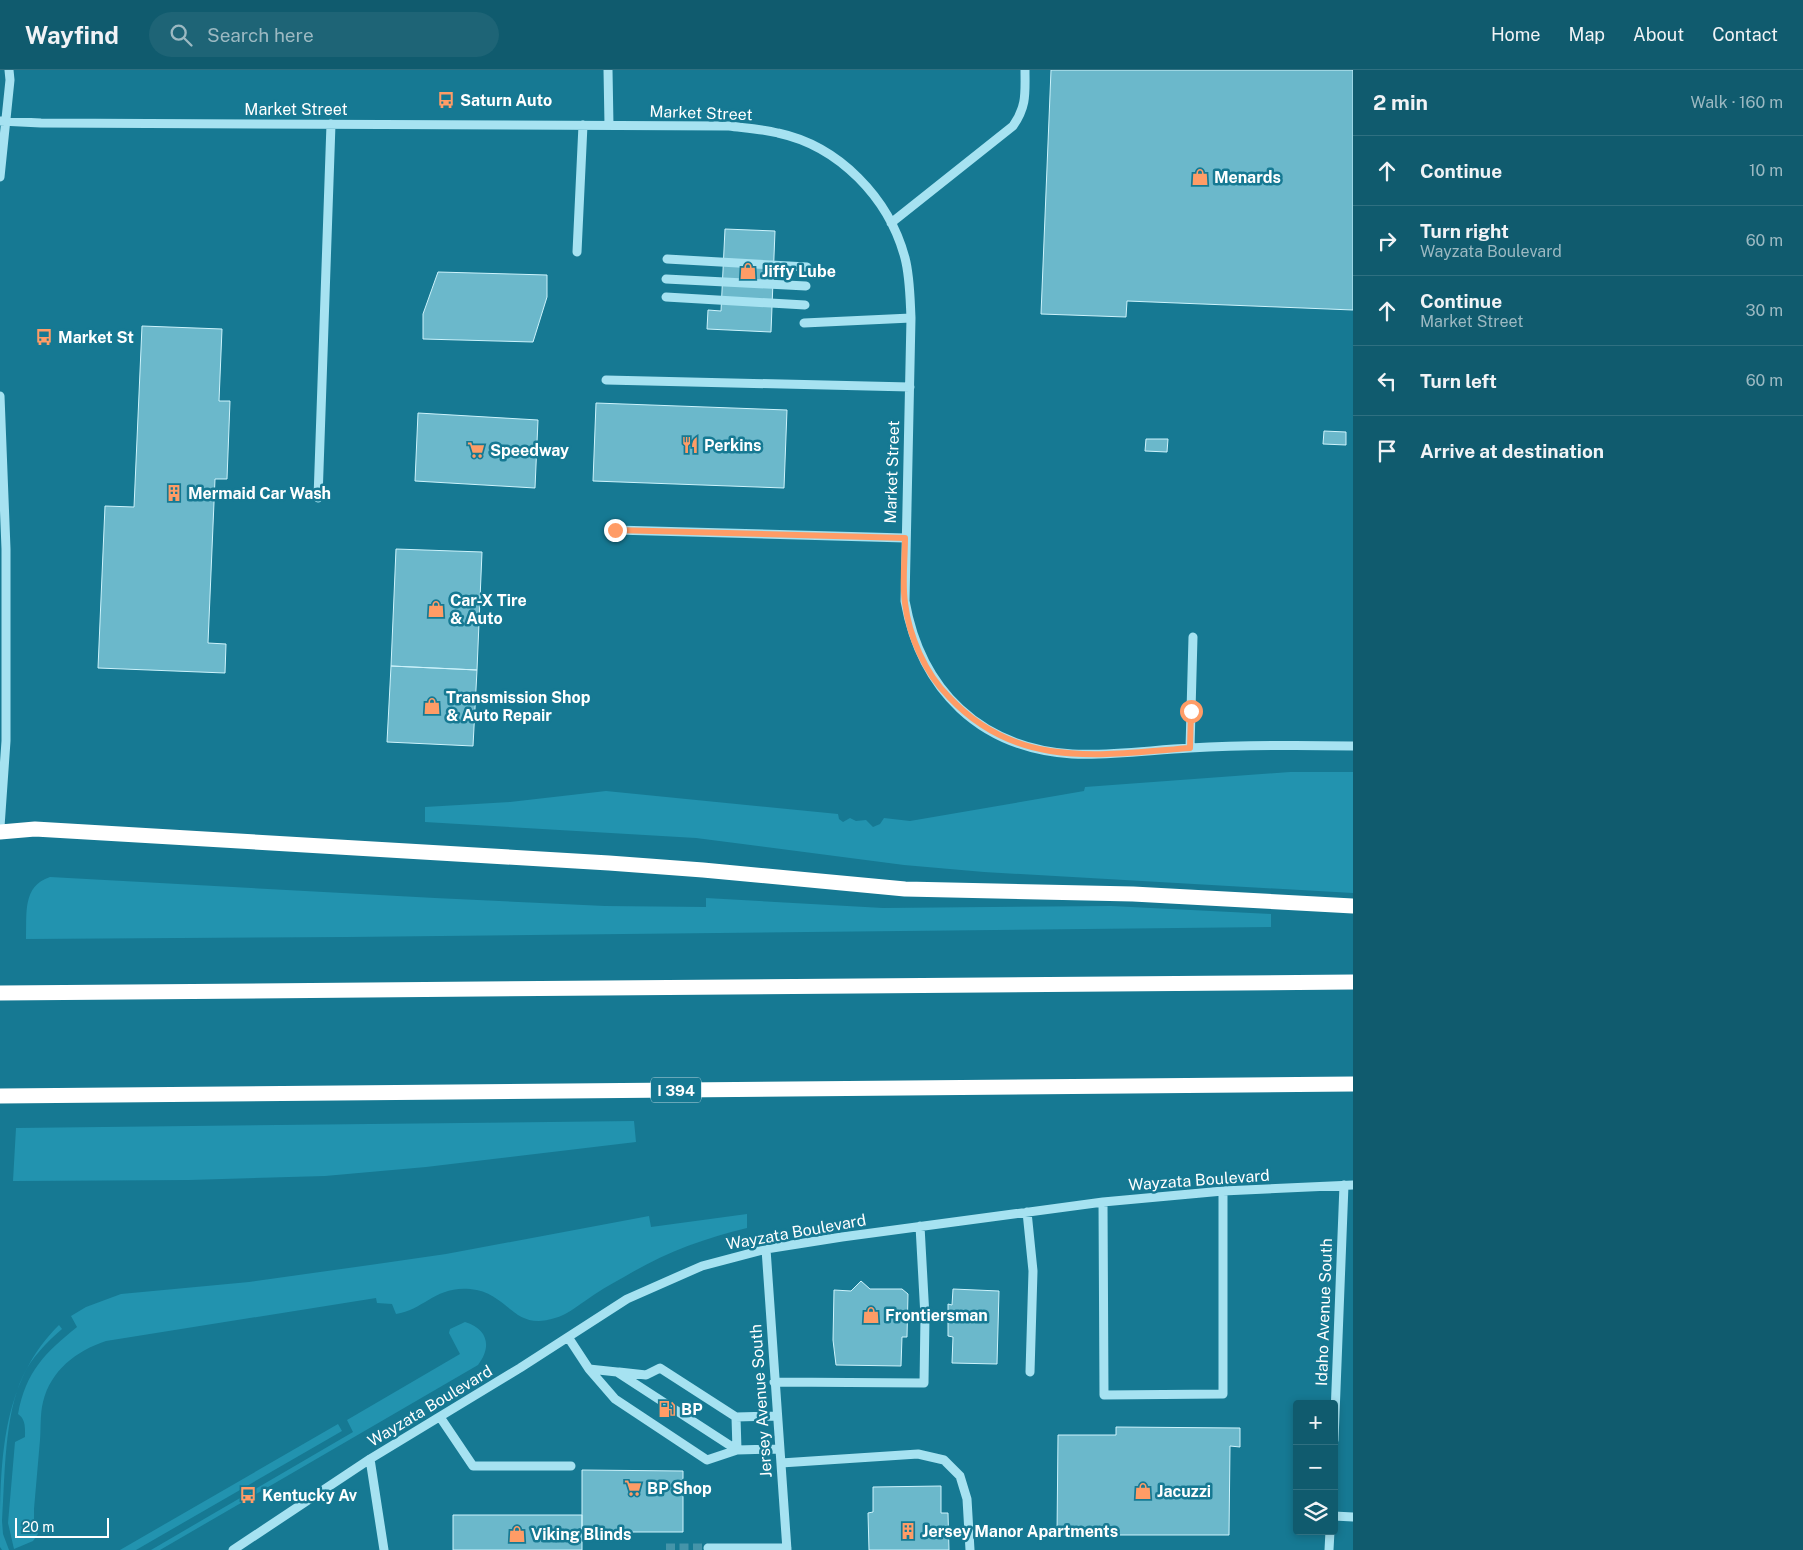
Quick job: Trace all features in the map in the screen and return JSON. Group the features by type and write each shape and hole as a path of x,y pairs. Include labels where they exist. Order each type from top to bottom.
{"highway":[{"path":"0,832 34,829 609,863 905,888 1132,894 1353,906"},
{"path":"0,993 1353,982"},
{"name":"I 394","path":"0,1096 1353,1084"}],"street":[{"path":"0,177 3,121 10,80 9,70"},
{"path":"608,70 609,125"},
{"path":"891,222 1013,126 1022,113 1026,70"},
{"name":"Market Street","path":"3,121 41,123 729,126 778,133 799,139 821,149 862,181 878,200 891,222 905,257 910,284 911,318 905,601 909,624 927,667 938,687 973,719 995,734 1022,746 1073,754 1190,748"},
{"path":"318,498 331,124"},
{"path":"577,252 583,125"},
{"path":"667,259 807,268"},
{"path":"666,279 806,286"},
{"path":"666,297 805,305"},
{"path":"804,323 911,318"},
{"path":"606,380 910,387"},
{"path":"0,396 6,549 6,741 0,827"},
{"path":"615,530 905,538"},
{"path":"1193,637 1190,748 1353,746"},
{"name":"Wayzata Boulevard","path":"233,1550 370,1459 520,1368 627,1299 694,1270 766,1249 920,1226 1103,1202 1223,1191 1348,1186"},
{"name":"Idaho Avenue South","path":"1336,1400 1348,1186"},
{"path":"1103,1202 1104,1394 1223,1394 1223,1191"},
{"path":"1027,1212 1033,1271 1030,1372"},
{"path":"774,1382 924,1382 925,1317 920,1226"},
{"name":"Jersey Avenue South","path":"766,1249 787,1549"},
{"path":"568,1336 589,1369 615,1399 707,1460 737,1450 780,1450"},
{"path":"589,1369 646,1375 660,1368 736,1416 777,1416"},
{"path":"617,1372 737,1450"},
{"path":"736,1416 737,1450"},
{"path":"440,1417 473,1466 572,1466"},
{"path":"781,1462 918,1454 944,1460 960,1476 967,1499 970,1550"},
{"path":"370,1459 384,1550"},
{"path":"1338,1516 1353,1517"},
{"path":"1329,1550 1330,1535"},
{"path":"708,1548 787,1549"}],"shaded area":[{"path":"1290,772 1353,772 1353,893 984,872 904,865 696,838 425,822 425,807 510,802 606,791 838,814 839,819 843,822 850,818 856,821 866,820 873,827 880,824 884,818 910,821 1084,791 1085,787"},
{"path":"50,877 605,906 706,907 706,898 883,908 1111,906 1271,914 1271,927 26,939 30,894 41,881"},
{"path":"634,1121 636,1142 426,1167 325,1176 189,1180 13,1181 16,1128"},
{"path":"747,1214 747,1228 699,1242 668,1254 604,1288 567,1313 541,1321 529,1320 519,1316 494,1297 483,1292 458,1289 448,1291 406,1312 396,1314 392,1304 377,1303 376,1298 106,1341 95,1345 66,1363 52,1380 47,1391 41,1411 34,1509 34,1526 38,1534 33,1541 14,1549 8,1523 15,1442 25,1437 24,1421 18,1414 22,1399 26,1386 38,1364 77,1327 71,1316 86,1307 121,1294 249,1282 446,1254 649,1216 651,1227"},
{"path":"465,1322 479,1329 485,1339 485,1352 478,1365 160,1550 151,1550 353,1432 347,1420 460,1354 449,1333 450,1329"},
{"path":"59,1325 62,1329 31,1362 40,1348"},
{"path":"16,1395 6,1447 2,1521 3,1534 9,1550 2,1550 0,1547 0,1516 3,1456 7,1427 14,1399"},
{"path":"338,1424 342,1431 136,1550 120,1550"}],"building":[{"name":"Menards","path":"1051,70 1353,70 1353,310 1127,301 1126,317 1041,314"},
{"name":"Jiffy Lube","path":"725,229 775,231 771,332 707,329 708,310 721,311"},
{"path":"438,272 547,275 547,297 533,342 423,339 423,314"},
{"name":"Mermaid Car Wash","path":"142,326 222,329 219,401 230,401 227,479 215,479 208,643 226,644 225,673 98,668 105,506 134,507"},
{"name":"Perkins","path":"596,403 787,410 784,488 593,481"},
{"name":"Speedway","path":"418,413 538,420 535,488 415,481"},
{"path":"1324,431 1346,432 1346,445 1323,444"},
{"path":"1146,439 1168,439 1167,452 1145,451"},
{"name":"Car-X Tire & Auto","path":"396,549 482,552 477,670 391,666"},
{"name":"Transmission Shop & Auto Repair","path":"391,666 477,670 473,746 387,742"},
{"name":"Frontiersman","path":"861,1281 870,1289 902,1289 908,1294 907,1337 902,1337 901,1366 836,1365 833,1340 834,1290 851,1291"},
{"path":"953,1289 999,1291 997,1364 952,1363 953,1337 948,1336 948,1304 952,1305"},
{"name":"Jacuzzi","path":"1116,1427 1240,1428 1240,1447 1230,1446 1229,1535 1057,1535 1058,1435 1116,1435"},
{"name":"BP Shop","path":"582,1470 683,1471 683,1532 582,1532"},
{"name":"Jersey Manor Apartments","path":"941,1486 941,1513 948,1513 949,1550 869,1550 868,1513 873,1512 873,1487"},
{"name":"Viking Blinds","path":"453,1515 582,1515 582,1550 453,1550"}],"tunnel":[{"path":"666,1548 708,1548"}],"place":[{"name":"Saturn Auto","path":"446,100"},
{"name":"Menards","path":"1200,177"},
{"name":"Jiffy Lube","path":"748,271"},
{"name":"Market St","path":"44,337"},
{"name":"Perkins","path":"690,445"},
{"name":"Speedway","path":"476,450"},
{"name":"Mermaid Car Wash","path":"174,493"},
{"name":"Car-X Tire & Auto","path":"436,609"},
{"name":"Transmission Shop & Auto Repair","path":"432,706"},
{"name":"Frontiersman","path":"871,1315"},
{"name":"BP","path":"667,1409"},
{"name":"BP Shop","path":"633,1488"},
{"name":"Jacuzzi","path":"1143,1491"},
{"name":"Kentucky Av","path":"248,1495"},
{"name":"Jersey Manor Apartments","path":"908,1531"},
{"name":"Viking Blinds","path":"517,1534"}],"route":[{"path":"615,530 905,538 905,601 909,624 917,646 938,687 973,719 995,734 1022,746 1073,754 1190,748 1191,711"}]}
